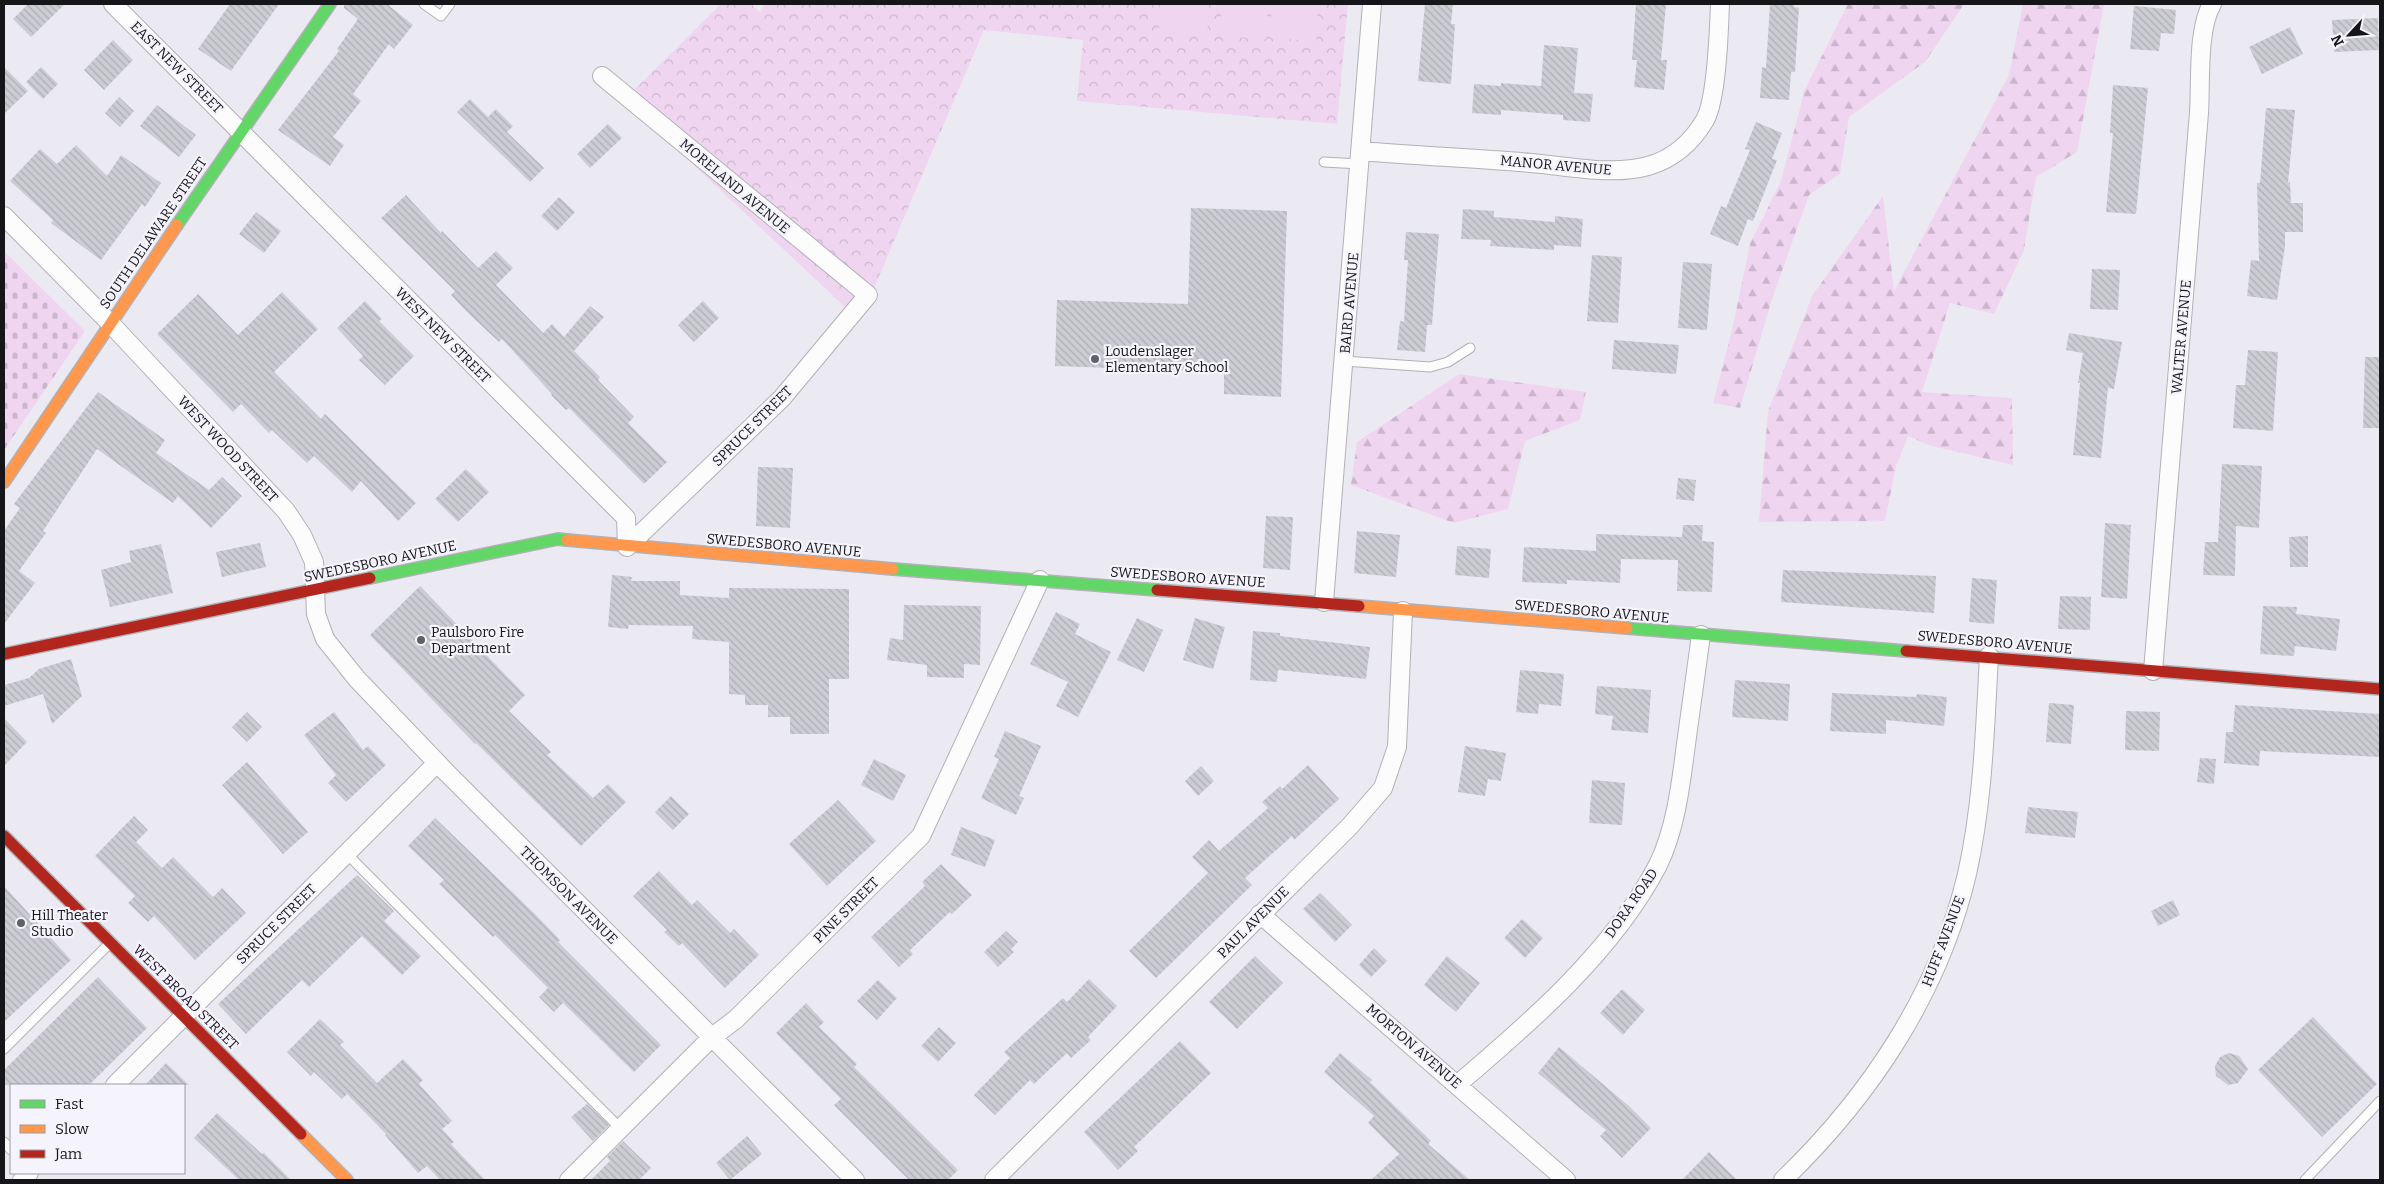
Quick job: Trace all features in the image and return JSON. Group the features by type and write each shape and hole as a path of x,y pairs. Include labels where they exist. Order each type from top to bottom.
{"street":[{"name":"EAST NEW STREET","path":"114,4 240,131"},
{"name":"SOUTH DELAWARE STREET","path":"4,482 240,131 330,4"},
{"name":"BAIRD AVENUE","path":"1324,602 1372,4"},
{"name":"MANOR AVENUE","path":"1360,158 1449,156 1617,171 1647,166 1670,158 1690,141 1706,118 1712,96 1720,4"},
{"name":"WALTER AVENUE","path":"2152,671 2199,113 2203,39 2207,12 2212,4"},
{"name":"MORELAND AVENUE","path":"602,76 868,296"},
{"name":"WEST NEW STREET","path":"240,131 626,518 627,548"},
{"name":"WEST WOOD STREET","path":"4,216 110,323 286,511 302,534 314,562 315,590"},
{"name":"SPRUCE STREET","path":"627,548 782,398 868,296"},
{"name":"SWEDESBORO AVENUE","path":"4,654 558,539 627,548 1324,602 1403,611 1989,656 2380,689"},
{"name":"PINE STREET","path":"570,1180 712,1038 736,1019 921,836 1040,580"},
{"name":"THOMSON AVENUE","path":"315,590 316,614 326,639 357,679 437,763 855,1180"},
{"name":"PAUL AVENUE","path":"994,1180 1350,826 1383,788 1397,747 1403,611"},
{"name":"DORA ROAD","path":"1458,1084 1524,1028 1570,980 1620,924 1658,864 1675,814 1702,635"},
{"name":"HUFF AVENUE","path":"1783,1180 1827,1135 1876,1074 1919,1004 1950,930 1967,873 1978,809 1989,656"},
{"name":"SPRUCE STREET","path":"116,1084 437,763"},
{"name":"WEST BROAD STREET","path":"4,836 347,1180"},
{"name":"MORTON AVENUE","path":"1260,914 1458,1084 1566,1180"}],"lane":[{"path":"424,4 441,16 450,4"},
{"path":"1324,162 1360,158"},
{"path":"1344,361 1430,367 1448,362 1470,348"},
{"path":"347,854 620,1129"},
{"path":"4,1049 111,943"},
{"path":"2305,1180 2380,1101"}],"green space":[{"path":"721,4 751,4 760,12 765,4 1348,4 1337,124 1077,101 1083,40 984,30 860,321 624,100"},
{"path":"1160,4 1209,4 1207,35 1159,32"},
{"path":"1222,4 1268,4 1266,39 1220,36"},
{"path":"1272,4 1318,4 1316,41 1270,38"},
{"path":"1848,4 1964,4 1925,62 1849,117 1840,174 1809,195 1772,299 1740,408 1713,403 1733,326 1750,244 1781,181 1805,89"},
{"path":"2023,4 2104,4 2077,152 2036,177 2024,250 1994,314 1950,303 1922,392 2012,398 2013,465 1928,445 1908,436 1896,466 1885,521 1759,522 1768,411 1812,296 1883,196 1894,291 2009,75"},
{"path":"4,251 85,331 4,450"},
{"path":"1459,374 1586,392 1580,420 1525,441 1508,509 1454,523 1351,485 1357,442"}],"building":[{"path":"28,4 65,4 31,37 13,19"},
{"path":"230,4 279,4 231,71 198,49"},
{"path":"344,4 387,4 413,25 394,49 389,44 353,94 361,101 333,137 344,145 330,166 278,130 339,51 337,49 358,19 344,8"},
{"path":"1425,4 1453,4 1451,24 1455,24 1451,84 1418,81"},
{"path":"1636,4 1666,4 1661,60 1667,60 1664,90 1634,87 1637,60 1632,60"},
{"path":"1770,4 1794,4 1794,7 1799,8 1795,72 1791,72 1789,100 1760,98 1762,67 1766,68"},
{"path":"2134,6 2176,10 2174,34 2161,33 2159,51 2130,49"},
{"path":"2378,18 2379,50 2334,52 2332,20"},
{"path":"2290,27 2303,54 2262,74 2249,47"},
{"path":"113,40 133,60 104,90 84,70"},
{"path":"1544,45 1578,48 1574,93 1593,94 1590,122 1563,120 1563,115 1501,110 1501,115 1472,113 1474,84 1501,86 1501,83 1541,86"},
{"path":"4,67 28,91 4,114"},
{"path":"41,67 58,84 43,99 26,82"},
{"path":"2113,85 2148,88 2136,214 2106,212 2113,133 2110,133"},
{"path":"119,97 134,111 120,127 105,113"},
{"path":"470,99 488,117 496,109 513,126 507,132 544,168 530,182 457,112"},
{"path":"157,105 196,135 179,157 140,126"},
{"path":"2266,108 2295,110 2288,183 2290,182 2291,203 2303,203 2303,232 2285,232 2285,246 2277,300 2247,296 2251,260 2259,261 2257,183 2260,183"},
{"path":"1756,122 1782,133 1772,159 1777,160 1753,221 1748,219 1738,246 1710,234 1721,206 1726,208 1750,150 1745,149"},
{"path":"608,124 622,138 590,168 577,154"},
{"path":"76,145 107,176 121,155 161,183 145,207 142,204 101,260 51,223 53,220 10,181 40,149 57,164"},
{"path":"406,195 441,233 442,231 478,268 496,251 513,268 496,285 543,333 552,324 564,337 590,306 604,317 574,351 600,377 598,380 634,417 628,423 667,462 644,484 569,408 566,410 551,395 502,339 499,342 467,312 451,295 455,291 381,218"},
{"path":"559,197 575,212 557,231 541,216"},
{"path":"1191,208 1287,211 1281,397 1224,394 1224,372 1055,366 1057,300 1188,304"},
{"path":"1463,209 1494,211 1494,217 1555,222 1555,216 1583,219 1581,247 1554,245 1554,250 1490,246 1491,240 1461,239"},
{"path":"256,212 281,231 264,253 239,234"},
{"path":"1406,232 1439,234 1432,325 1427,325 1425,352 1397,350 1400,321 1404,322 1408,260 1404,260"},
{"path":"1592,255 1622,257 1618,323 1587,321"},
{"path":"1683,262 1712,264 1707,330 1678,328"},
{"path":"2092,269 2120,270 2118,310 2090,309"},
{"path":"282,292 318,329 274,372 321,419 325,414 416,503 398,521 361,481 352,492 314,456 307,463 272,430 269,433 241,404 233,412 157,334 198,294 238,335"},
{"path":"365,301 382,319 379,321 414,356 385,385 359,360 363,356 337,328"},
{"path":"703,301 719,318 694,342 678,325"},
{"path":"2069,333 2122,342 2114,389 2108,388 2101,458 2073,455 2080,383 2078,383 2083,353 2066,350"},
{"path":"1614,340 1679,345 1676,374 1612,369"},
{"path":"2248,350 2278,352 2273,431 2233,428 2236,385 2245,385"},
{"path":"2365,357 2380,357 2380,428 2363,428"},
{"path":"98,392 165,440 156,453 209,490 222,477 242,496 211,528 178,496 173,503 97,449 43,531 46,533 19,571 35,583 4,624 4,531 20,508 14,504"},
{"path":"2222,464 2262,466 2259,528 2236,526 2235,576 2203,575 2205,542 2218,542"},
{"path":"758,467 793,468 790,528 756,526"},
{"path":"466,469 489,492 458,522 435,499"},
{"path":"1678,478 1696,480 1694,501 1676,499"},
{"path":"1266,516 1293,517 1290,570 1263,568"},
{"path":"2105,523 2131,525 2127,599 2101,597"},
{"path":"1683,525 1703,525 1702,541 1714,542 1712,592 1677,591 1678,560 1621,559 1620,583 1567,580 1567,584 1522,582 1524,547 1596,551 1596,534 1682,537"},
{"path":"1357,531 1400,535 1396,577 1354,573"},
{"path":"2308,536 2308,567 2290,567 2289,537"},
{"path":"260,543 266,567 222,577 216,552"},
{"path":"161,544 173,593 110,607 101,570 131,562 129,551"},
{"path":"1457,546 1491,549 1489,578 1455,575"},
{"path":"1783,570 1936,576 1934,613 1781,602"},
{"path":"612,575 632,577 631,581 680,581 680,595 729,598 729,588 849,589 849,679 829,679 829,734 790,734 790,717 768,717 768,705 745,705 745,695 729,694 729,642 692,639 693,626 629,625 628,629 608,627"},
{"path":"1972,578 1997,580 1994,624 1969,622"},
{"path":"420,586 525,695 509,711 551,752 547,755 593,798 608,784 626,802 581,846 475,744 370,635"},
{"path":"2060,596 2091,597 2090,630 2058,629"},
{"path":"904,605 981,606 980,665 964,664 964,678 927,677 927,665 887,660 890,638 903,640"},
{"path":"2263,606 2297,607 2296,614 2340,619 2336,651 2295,646 2294,656 2260,654"},
{"path":"1056,612 1080,624 1075,634 1111,652 1078,717 1056,706 1068,682 1030,664"},
{"path":"1137,618 1163,630 1144,672 1117,660"},
{"path":"1195,618 1225,627 1213,669 1183,660"},
{"path":"1253,631 1280,633 1280,636 1370,647 1366,679 1278,670 1277,682 1250,680"},
{"path":"71,659 82,696 52,724 43,694 4,706 4,685 29,678 39,669"},
{"path":"1520,670 1564,674 1561,706 1539,704 1538,714 1516,712"},
{"path":"1735,680 1790,684 1788,721 1732,717"},
{"path":"1597,686 1651,690 1648,733 1611,730 1613,716 1595,714"},
{"path":"1832,693 1916,697 1917,694 1947,697 1944,726 1886,720 1886,734 1830,731"},
{"path":"2049,703 2074,705 2071,744 2046,742"},
{"path":"2235,705 2380,714 2380,757 2260,751 2259,766 2224,763 2226,732 2233,732"},
{"path":"2126,711 2160,712 2159,751 2125,750"},
{"path":"247,712 262,727 247,742 232,727"},
{"path":"334,712 363,750 368,746 386,765 346,802 328,783 336,775 304,735"},
{"path":"4,718 27,742 4,766"},
{"path":"1005,731 1041,746 1019,796 1024,798 1016,815 981,798 999,759 994,757"},
{"path":"1465,746 1506,753 1501,781 1488,779 1485,796 1458,792"},
{"path":"2200,758 2216,759 2214,784 2197,782"},
{"path":"874,759 906,775 893,801 861,785"},
{"path":"247,762 308,832 283,854 222,785"},
{"path":"1308,765 1339,799 1294,840 1292,836 1245,878 1252,885 1156,978 1129,951 1208,873 1192,857 1209,840 1219,851 1268,808 1262,802 1280,786 1282,789"},
{"path":"1201,766 1214,781 1198,796 1185,781"},
{"path":"1592,780 1625,783 1622,825 1589,823"},
{"path":"671,796 689,814 673,830 655,812"},
{"path":"838,800 876,841 827,886 789,844"},
{"path":"2028,807 2078,812 2075,838 2025,833"},
{"path":"134,816 148,830 136,842 162,868 173,857 213,897 222,888 246,913 195,960 154,916 148,922 128,903 135,896 95,856"},
{"path":"435,818 536,915 560,940 558,942 661,1045 634,1072 563,1003 554,1012 539,997 548,988 495,935 493,937 439,884 444,880 408,846"},
{"path":"961,827 995,840 985,867 951,855"},
{"path":"941,864 972,895 952,914 950,912 910,950 913,954 899,967 871,937 925,886 922,882"},
{"path":"659,871 692,905 697,900 730,933 734,929 759,955 725,988 682,943 679,946 664,932 667,930 633,896"},
{"path":"357,875 394,911 384,921 421,956 402,975 362,936 309,987 302,980 246,1034 218,1004"},
{"name":"Hill Theater Studio","path":"4,886 71,960 4,1022"},
{"path":"1320,893 1352,925 1335,942 1303,909"},
{"path":"2173,900 2180,915 2158,926 2151,911"},
{"path":"1522,919 1543,938 1525,958 1504,938"},
{"path":"1006,931 1018,942 1011,949 1014,952 998,967 984,952"},
{"path":"1374,948 1387,961 1371,977 1359,965"},
{"path":"1255,956 1283,983 1237,1029 1209,1002"},
{"path":"1447,956 1480,983 1456,1012 1424,985"},
{"path":"98,977 147,1028 90,1084 4,1085 4,1070"},
{"path":"1089,979 1117,1006 1088,1037 1091,1040 1071,1058 1067,1053 1034,1084 1030,1080 995,1115 974,1095 1010,1058 1004,1052 1063,998 1067,1002"},
{"path":"878,980 897,998 877,1020 857,1001"},
{"path":"1622,989 1645,1010 1623,1035 1600,1013"},
{"path":"806,1003 824,1022 819,1027 857,1064 854,1067 958,1170 948,1180 909,1180 834,1105 841,1099 776,1033"},
{"path":"2313,1017 2377,1084 2322,1137 2258,1070"},
{"path":"320,1019 344,1042 340,1045 377,1083 403,1059 423,1080 419,1084 452,1121 442,1129 454,1142 451,1144 485,1180 440,1180 427,1166 418,1173 386,1134 347,1094 342,1099 314,1072 311,1076 287,1052"},
{"path":"939,1027 956,1043 938,1062 921,1046"},
{"path":"1180,1041 1211,1073 1134,1147 1138,1151 1118,1170 1084,1132"},
{"path":"1559,1047 1630,1107 1651,1128 1622,1158 1600,1136 1606,1130 1538,1073"},
{"path":"1340,1053 1372,1080 1370,1082 1431,1141 1428,1144 1470,1180 1371,1180 1399,1154 1368,1123 1374,1116 1324,1072"},
{"path":"2229,1053 2239,1056 2248,1069 2238,1083 2228,1085 2216,1076 2215,1066 2220,1057"},
{"path":"166,1063 189,1085 185,1084 146,1084"},
{"path":"587,1104 609,1125 593,1141 571,1117"},
{"path":"217,1113 262,1154 264,1153 291,1180 239,1180 194,1138"},
{"path":"747,1136 762,1154 730,1180 716,1163"},
{"path":"623,1141 651,1168 639,1180 591,1180 610,1161 607,1157"},
{"path":"1709,1152 1737,1180 1682,1180"}],"traffic: fast":[{"path":"177,225 330,4"},
{"path":"370,578 558,539 567,540"},
{"path":"893,569 1157,590"},
{"path":"1627,628 1906,651"}],"traffic: slow":[{"path":"4,482 177,225"},
{"path":"567,540 893,569"},
{"path":"1359,606 1627,628"},
{"path":"301,1134 347,1180"}],"traffic: jam":[{"path":"4,654 370,578"},
{"path":"1157,590 1359,606"},
{"path":"1906,651 2380,689"},
{"path":"4,836 301,1134"}],"place":[{"name":"Loudenslager Elementary School","path":"1095,359"},
{"name":"Paulsboro Fire Department","path":"421,640"},
{"name":"Hill Theater Studio","path":"21,923"}]}
